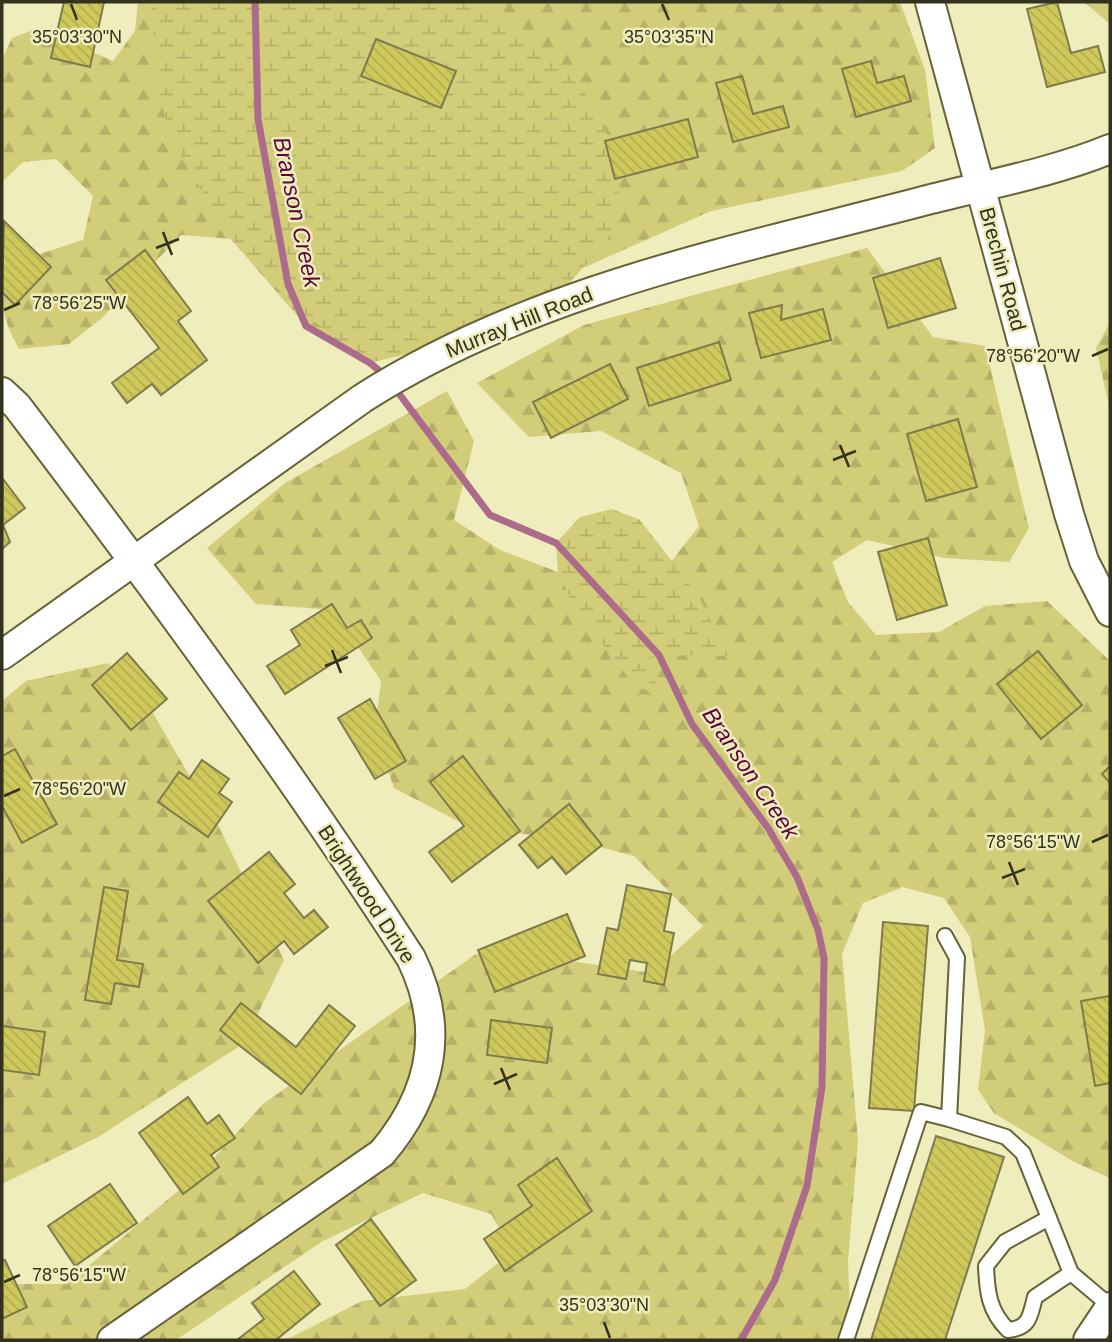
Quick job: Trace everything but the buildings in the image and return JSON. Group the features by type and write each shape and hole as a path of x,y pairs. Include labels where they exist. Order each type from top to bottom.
{"street":[{"name":"Brechin Road","path":"930,2 1069,514 1084,561 1110,612"},
{"name":"Murray Hill Road","path":"2,654 363,398 404,372 463,343 552,305 645,274 981,186 1110,149"},
{"name":"Brightwood Drive","path":"2,392 17,406 134,560 355,870 411,958 428,1004 430,1052 419,1099 403,1128 382,1153 112,1340"},
{"path":"1088,1340 1110,1306"}],"lane":[{"path":"945,936 957,958 949,1119"},
{"path":"846,1340 922,1112 1006,1137 1023,1153 1071,1273 1110,1306"},
{"path":"1049,1219 1005,1242 986,1266 987,1295 996,1318 1008,1330 1024,1335 1035,1297 1071,1273"}],"green space":[{"path":"138,2 900,2 925,70 935,148 902,171 711,211 370,363 306,326 231,239 181,235 101,319 69,344 19,349 8,326 4,308 5,288 12,263 83,240 93,196 56,159 23,162 2,182 2,60 12,38 38,28 113,61 135,31"},
{"path":"152,2 473,2 510,35 550,54 578,83 600,114 619,169 618,206 608,239 552,303 513,328 370,363 307,316 270,282 231,239 169,136 156,75"},
{"path":"1084,2 1110,2 1110,24"},
{"path":"867,248 933,337 985,346 1029,528 1009,562 944,558 867,540 832,562 848,602 876,635 939,632 985,606 1047,601 1110,661 1110,1178 1074,1162 994,1113 978,1090 985,1030 970,937 944,898 903,887 863,903 842,954 858,1141 848,1261 851,1340 286,1340 362,1301 465,1289 513,1251 491,1214 423,1193 323,1241 176,1340 2,1340 2,1284 67,1284 204,1169 263,1104 476,954 536,956 652,973 703,926 634,856 560,837 475,830 394,788 375,732 381,681 333,610 256,604 207,548 285,483 447,391 474,441 454,520 500,550 558,572 652,586 699,526 681,473 601,431 529,437 477,383 584,325"},
{"path":"1110,322 1110,410 1096,348"},
{"path":"612,509 640,520 698,595 728,656 659,655 644,662 665,698 634,685 575,608 558,572 556,543 580,517"},
{"path":"108,663 146,701 218,825 284,960 243,1044 98,1137 2,1184 2,701 26,681"},
{"path":"589,1337 666,1338 676,1340 577,1340"}],"waterway":[{"name":"Branson Creek","path":"255,2 258,119 288,284 306,326 370,363 387,377"},
{"name":"Branson Creek","path":"394,387 490,515 556,543 659,655 692,724 768,828 797,877 818,930 824,958 822,1087 807,1186 775,1280 741,1340"}]}
